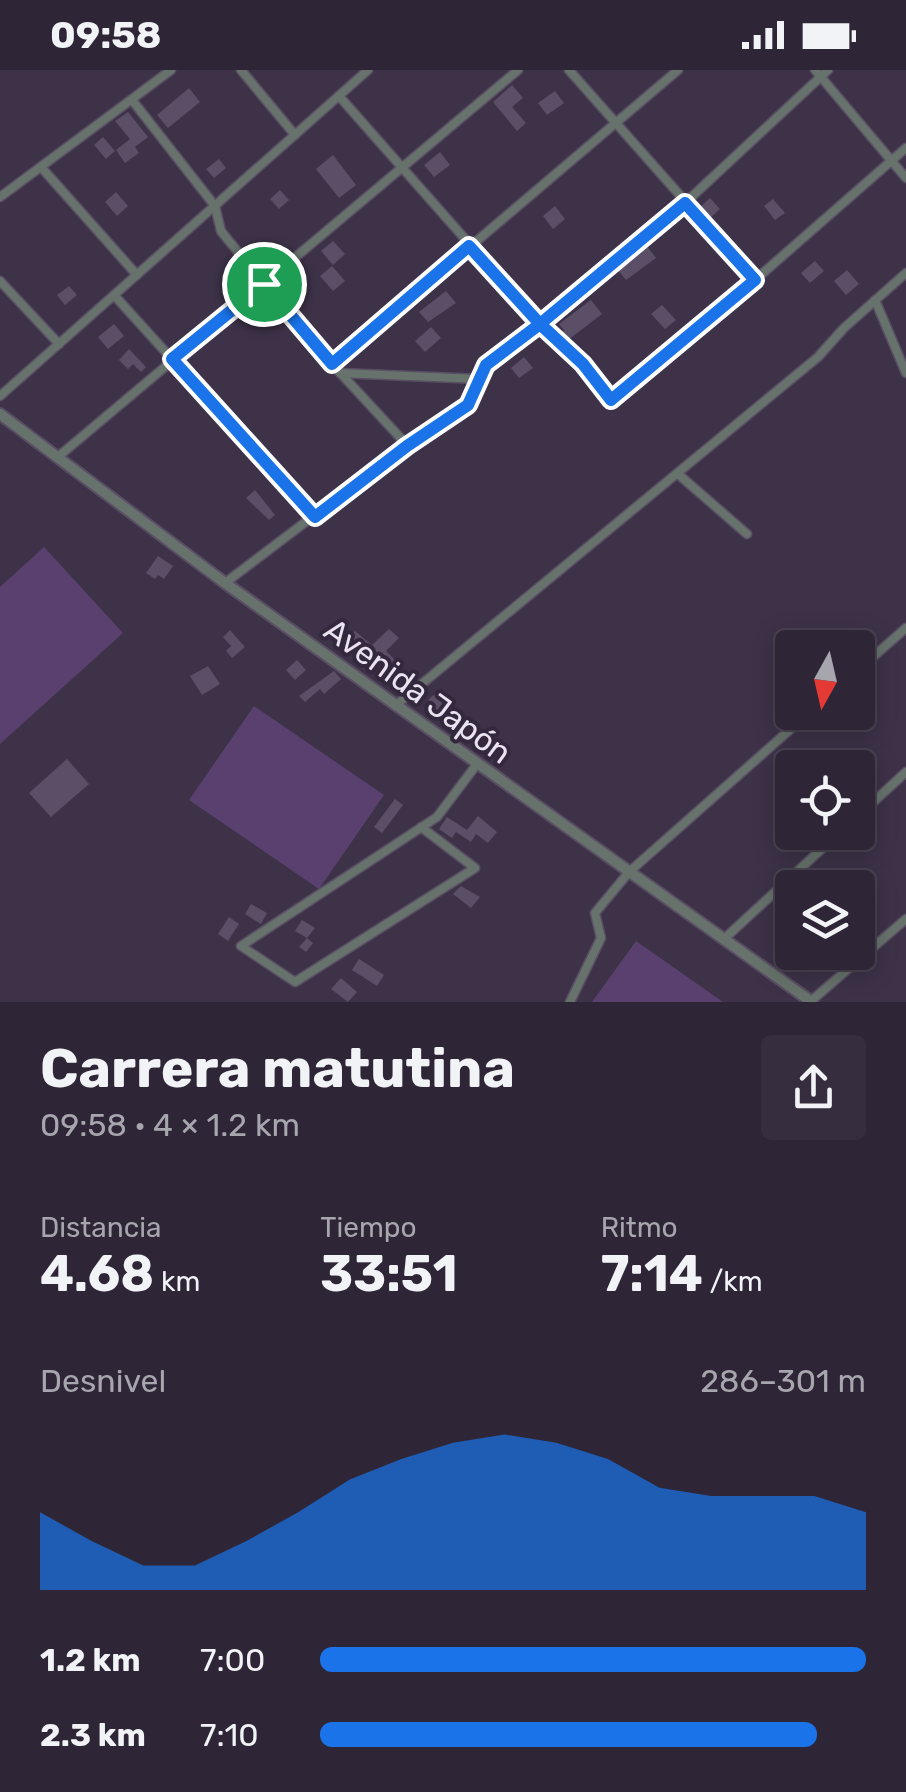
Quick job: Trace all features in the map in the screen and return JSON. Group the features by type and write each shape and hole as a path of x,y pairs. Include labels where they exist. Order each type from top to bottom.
{"street":[{"path":"0,197 170,70"},
{"path":"241,70 296,135"},
{"path":"0,396 368,70"},
{"path":"58,456 518,70"},
{"path":"569,70 755,280"},
{"path":"332,364 678,70"},
{"path":"224,582 468,405 486,365 685,203 821,72 906,178"},
{"path":"338,96 540,324 583,364 611,400 906,148"},
{"path":"132,100 215,206 220,231 407,446"},
{"path":"41,166 137,275"},
{"path":"395,706 818,357 906,274"},
{"path":"0,281 59,344"},
{"path":"114,295 315,517"},
{"path":"875,300 906,373"},
{"path":"340,373 480,379"},
{"name":"Avenida Japón","path":"0,414 395,706 812,1002"},
{"path":"678,474 747,534"},
{"path":"875,655 906,628"},
{"path":"570,1002 600,938 595,913 628,872 790,730"},
{"path":"422,828 475,868 295,982 241,946 437,817 477,764"},
{"path":"875,800 906,772"},
{"path":"724,939 820,850"},
{"path":"812,1002 906,919"}],"shaded area":[{"path":"44,547 123,633 0,744 0,587"},
{"path":"254,706 384,795 319,889 189,800"},
{"path":"636,941 723,1002 592,1002"}],"building":[{"path":"512,85 523,98 512,107 526,123 517,131 493,102"},
{"path":"189,88 200,102 168,128 157,115"},
{"path":"555,91 564,103 547,115 538,103"},
{"path":"128,112 148,137 135,147 139,153 125,163 116,150 130,139 115,121"},
{"path":"103,137 115,151 106,159 94,145"},
{"path":"440,152 450,165 434,177 424,165"},
{"path":"333,155 356,185 339,198 316,169"},
{"path":"219,159 226,168 214,178 206,169"},
{"path":"280,190 289,200 279,209 270,199"},
{"path":"116,192 128,206 117,216 105,202"},
{"path":"710,198 720,209 710,218 700,207"},
{"path":"773,199 785,213 775,220 764,206"},
{"path":"555,206 565,219 553,229 543,216"},
{"path":"333,241 345,254 333,265 321,251"},
{"path":"646,245 656,258 626,280 617,269"},
{"path":"815,261 824,271 810,283 801,273"},
{"path":"332,266 345,281 333,291 320,276"},
{"path":"847,270 859,284 846,295 834,281"},
{"path":"69,286 77,295 65,305 57,295"},
{"path":"446,291 456,303 428,322 419,312"},
{"path":"591,300 602,314 568,340 559,324"},
{"path":"662,305 676,320 665,329 651,314"},
{"path":"114,324 124,336 108,349 98,337"},
{"path":"431,327 441,338 425,352 415,341"},
{"path":"129,349 146,367 141,372 133,364 128,369 119,360"},
{"path":"524,357 533,368 519,378 511,368"},
{"path":"255,490 275,515 269,520 246,498"},
{"path":"158,556 173,566 164,579 146,573"},
{"path":"389,629 399,638 386,651 400,665 394,672 379,657 375,661 347,638 355,631 372,645"},
{"path":"230,630 245,647 232,658 226,651 231,646 223,637"},
{"path":"297,660 306,670 295,680 286,670"},
{"path":"208,666 220,684 202,695 190,676"},
{"path":"334,671 341,679 324,694 320,689 305,702 299,696"},
{"path":"439,690 452,704 441,714 428,700"},
{"path":"67,759 89,784 51,817 29,793"},
{"path":"395,799 403,805 382,833 374,827"},
{"path":"478,816 497,832 488,843 476,834 471,842 456,832 452,838 439,829 447,817 467,830"},
{"path":"461,886 480,897 471,908 453,894"},
{"path":"251,904 267,913 261,924 245,914"},
{"path":"229,917 239,924 228,941 218,934"},
{"path":"302,920 315,928 307,938 295,931"},
{"path":"307,938 313,943 306,952 299,947"},
{"path":"359,959 384,975 377,986 352,970"},
{"path":"341,978 357,992 348,1002 331,989"}],"route":[{"path":"264,284 172,359 315,517 468,405 486,365 540,324 583,364 611,400 755,280 685,203 540,324 469,246 332,364 264,284"}]}
